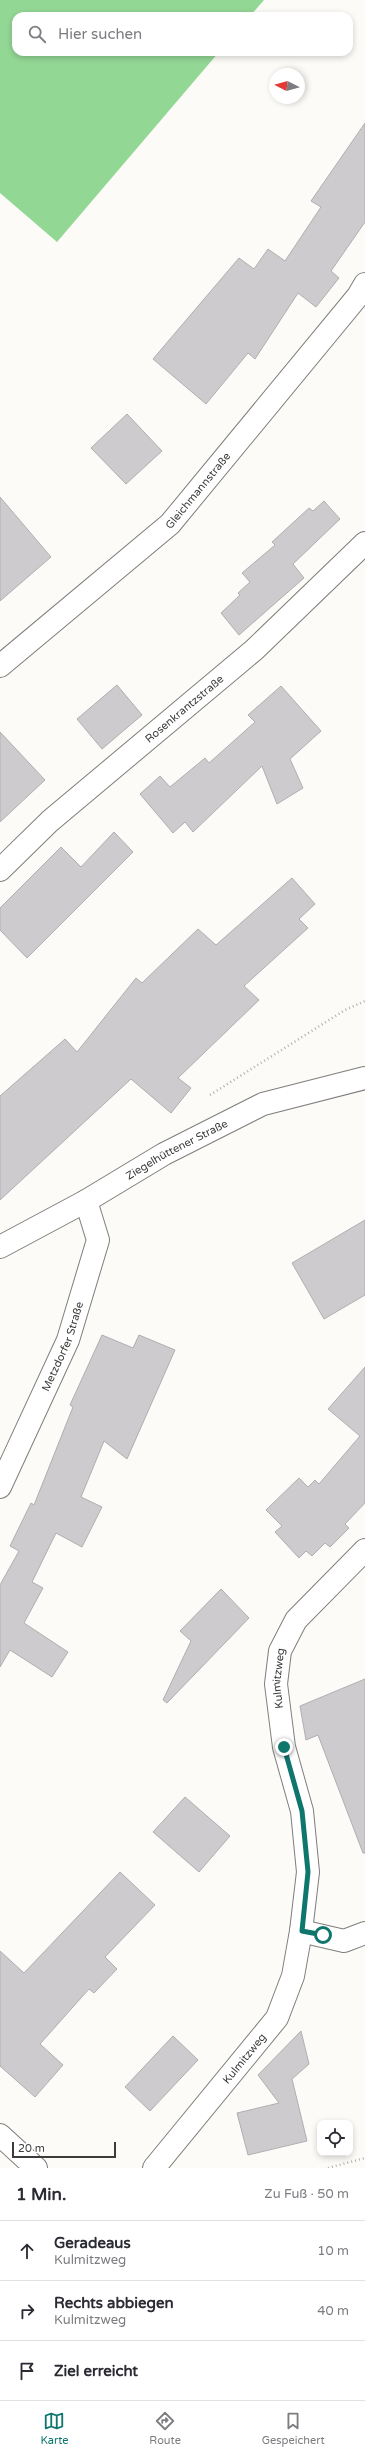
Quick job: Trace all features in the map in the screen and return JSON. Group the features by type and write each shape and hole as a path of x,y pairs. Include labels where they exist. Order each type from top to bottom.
{"street":[{"name":"Gleichmannstraße","path":"0,666 170,524 358,296 365,284"},
{"name":"Rosenkrantzstraße","path":"0,870 50,821 254,650 365,543"},
{"name":"Ziegelhüttener Straße","path":"0,1247 86,1201 164,1154 263,1104 365,1078"},
{"name":"Metzdorfer Straße","path":"0,1487 68,1340 96,1248 98,1240 86,1201"},
{"name":"Kulmitzweg","path":"154,2168 277,2018 293,1976 302,1931 308,1872 302,1811 284,1747 276,1684 280,1651 296,1620 365,1550"},
{"path":"302,1931 344,1941 365,1933"},
{"path":"0,2135 36,2168"}],"path":[{"path":"207,1098 345,1010 365,1001"},
{"path":"328,2168 365,2158"}],"green space":[{"path":"0,0 264,0 254,12 12,12 12,56 216,56 57,242 0,193"}],"building":[{"path":"365,123 365,222 331,271 339,278 316,307 298,293 255,359 248,353 206,404 153,359 239,258 254,269 268,249 285,261 321,207 311,201"},
{"path":"127,414 162,451 126,484 91,448"},
{"path":"0,497 51,557 0,601"},
{"path":"324,501 340,519 293,564 304,578 239,635 221,613 240,595 238,593 250,582 242,573 275,545 272,542 309,508 313,511"},
{"path":"117,685 142,715 102,749 77,719"},
{"path":"281,686 321,731 290,759 303,788 277,804 262,766 193,832 185,822 173,833 140,794 160,776 170,787 205,758 209,763 255,722 248,715"},
{"path":"0,732 45,780 0,822"},
{"path":"114,832 133,852 27,958 0,930 0,908 61,847 81,867"},
{"path":"292,878 315,904 299,919 308,928 244,986 259,1000 178,1078 191,1088 171,1113 131,1079 0,1200 0,1096 65,1039 77,1052 136,978 142,983 198,929 216,945"},
{"path":"365,1220 365,1295 324,1319 292,1263"},
{"path":"102,1335 133,1348 139,1335 175,1350 127,1459 104,1441 81,1497 102,1507 82,1547 56,1533 32,1582 43,1588 24,1623 68,1652 52,1677 10,1650 0,1667 0,1585 19,1551 10,1546 31,1503 34,1505 73,1407 70,1405"},
{"path":"365,1367 365,1503 345,1524 349,1528 330,1547 325,1543 312,1556 306,1551 299,1558 275,1532 282,1526 266,1510 299,1478 308,1487 315,1480 319,1484 360,1436 328,1409"},
{"path":"221,1589 249,1618 167,1703 163,1700 191,1641 180,1631"},
{"path":"365,1679 365,1853 363,1853 318,1735 306,1740 300,1706"},
{"path":"185,1797 230,1836 199,1872 153,1832"},
{"path":"120,1872 155,1905 105,1957 117,1969 94,1993 89,1989 40,2044 63,2065 35,2097 0,2066 0,1951 24,1973"},
{"path":"301,2031 309,2064 292,2079 307,2141 248,2155 237,2113 279,2103 258,2075"},
{"path":"173,2036 198,2060 150,2111 125,2087"}],"route":[{"path":"284,1747 302,1811 308,1872 302,1931 323,1935"}]}
